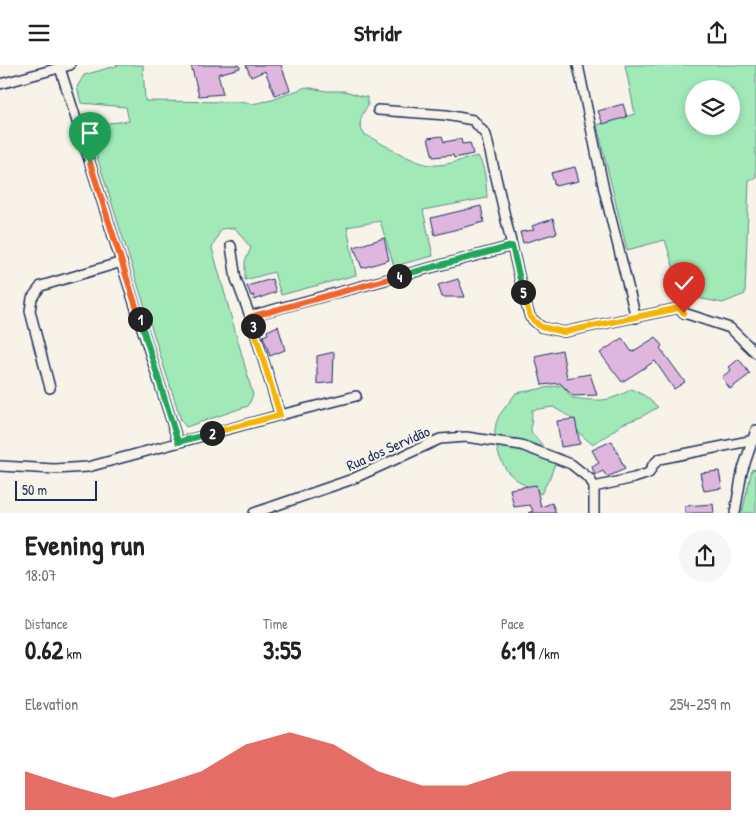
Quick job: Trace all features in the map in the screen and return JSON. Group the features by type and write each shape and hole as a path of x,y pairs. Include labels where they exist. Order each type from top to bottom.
{"street":[{"path":"0,84 70,65"},
{"path":"578,65 604,190 636,318"},
{"path":"61,67 178,442"},
{"path":"378,110 446,115 473,120 486,135 530,317 541,327 564,332 679,308 684,313 730,328 756,353"},
{"path":"232,246 236,279 250,317 280,415"},
{"path":"250,317 512,246"},
{"path":"50,388 30,311 32,298 41,286 122,262"},
{"path":"0,466 54,469 88,467 356,396"},
{"path":"735,513 742,473 756,430"},
{"name":"Rua dos Servidão","path":"254,513 350,481 440,439 466,437 521,445 572,463 590,479 594,487"},
{"path":"594,513 594,487 649,473 659,459 754,440"}],"green space":[{"path":"119,65 143,65 145,101 239,102 252,104 272,100 306,87 326,91 345,91 367,97 368,105 360,123 364,134 425,164 443,164 478,156 484,171 487,198 423,210 433,256 394,266 380,221 347,227 356,275 281,295 274,272 245,280 245,261 251,248 235,228 221,229 212,248 253,395 248,406 186,427 181,420 90,135 99,124 129,121 126,107 81,103 77,87 84,75"},
{"path":"625,65 756,65 756,178 749,180 745,294 723,303 682,295 665,240 627,250 597,125 635,114"},
{"path":"562,385 572,398 589,400 609,399 632,389 645,396 658,407 641,417 622,424 592,444 579,433 570,417 553,407 532,410 531,432 556,461 541,494 515,478 504,466 496,445 496,423 516,393"},
{"path":"752,469 756,470 756,513 742,513"}],"building":[{"path":"191,65 239,65 240,68 218,74 223,94 199,96"},
{"path":"246,65 281,65 290,90 275,95 265,71 251,77"},
{"path":"623,104 627,117 603,124 598,111"},
{"path":"442,136 444,142 461,139 462,144 470,143 473,154 454,158 453,155 433,157 428,138"},
{"path":"575,167 579,181 555,186 551,173"},
{"path":"481,206 484,222 435,235 431,218"},
{"path":"553,219 557,233 523,243 520,232 534,230 532,226"},
{"path":"384,238 389,260 362,268 354,247"},
{"path":"272,279 276,292 254,300 254,295 251,296 247,286"},
{"path":"458,279 465,297 442,297 438,285"},
{"path":"278,326 285,350 270,356 263,336 268,334 267,331"},
{"path":"656,337 662,346 660,348 685,382 674,389 655,361 622,382 600,353 622,338 632,352"},
{"path":"562,350 567,378 590,374 597,395 573,396 560,383 542,385 535,356"},
{"path":"334,352 333,382 317,384 317,356"},
{"path":"739,359 750,374 730,389 722,377 731,370 729,367"},
{"path":"575,419 580,444 561,447 557,421"},
{"path":"612,441 625,469 607,477 603,471 595,475 592,467 599,463 592,450"},
{"path":"719,471 722,488 704,491 700,473"},
{"path":"536,485 541,507 552,503 556,513 528,513 533,511 530,505 514,507 510,489"},
{"path":"713,504 714,513 685,513 685,506"}],"route":[{"path":"90,163 178,442 280,415 250,317 512,246 530,317 541,327 564,332 679,308 684,313"}]}
